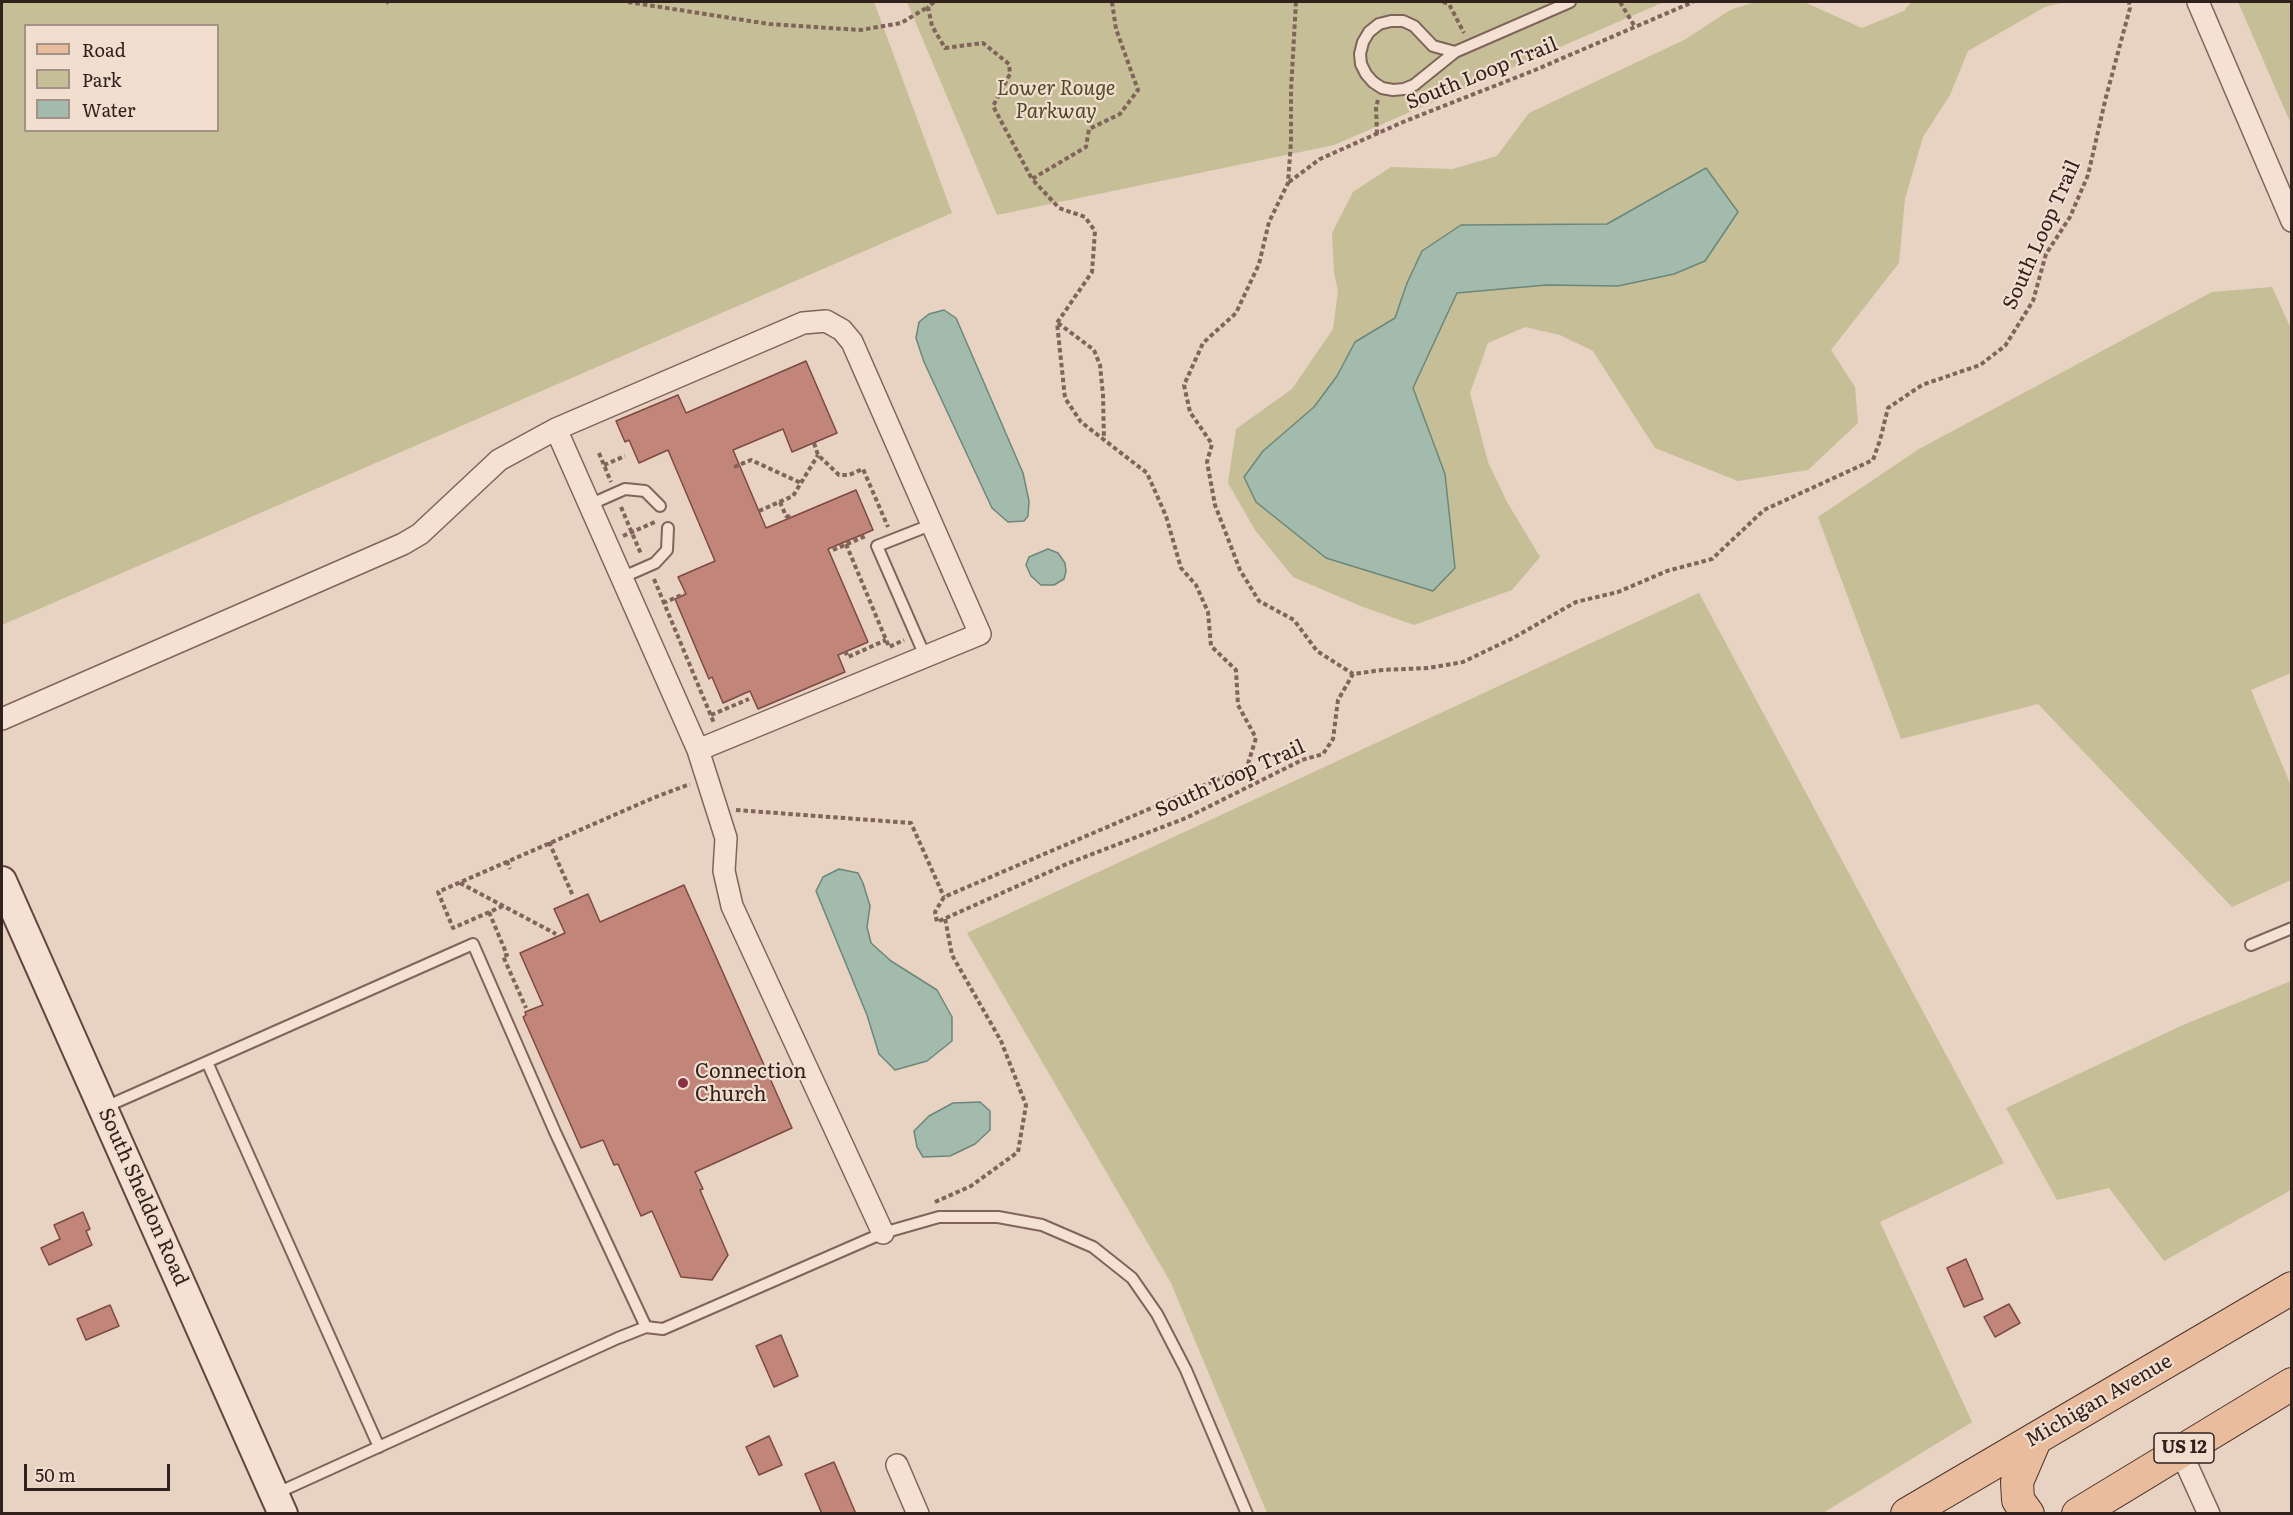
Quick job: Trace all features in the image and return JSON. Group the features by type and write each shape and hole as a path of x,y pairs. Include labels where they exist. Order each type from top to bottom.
{"main road":[{"name":"Michigan Avenue","path":"1907,1514 2292,1288"},
{"name":"US 12","path":"2078,1514 2292,1384"},
{"path":"2028,1514 2018,1500 2016,1482 2036,1438"}],"street":[{"path":"2198,2 2292,220"},
{"path":"2,719 403,544 420,534 499,460 555,429 803,323 826,321 842,330 852,342 980,634 698,750"},
{"path":"555,429 698,750 726,838 724,871 732,906 883,1233"},
{"name":"South Sheldon Road","path":"2,881 279,1504"},
{"path":"2180,1450 2209,1514"},
{"path":"897,1465 918,1514"}],"lane":[{"path":"1455,52 1433,46 1414,26 1403,21 1391,21 1379,24 1369,32 1360,54 1361,64 1366,74 1382,88 1393,90 1414,85 1455,52 1570,2"},
{"path":"589,505 626,489 645,491 660,506"},
{"path":"925,656 877,546 933,524"},
{"path":"621,578 655,563 667,550 668,528"},
{"path":"2251,945 2292,928"},
{"path":"103,1108 472,944 555,1132 646,1327"},
{"path":"207,1062 379,1447"},
{"path":"279,1504 379,1447 618,1338 646,1327 663,1329 883,1233 939,1217 998,1217 1042,1225 1093,1247 1132,1278 1157,1314 1186,1370 1246,1514"}],"path":[{"path":"628,2 769,24 861,30 901,23 934,2"},
{"path":"1032,179 1086,147 1089,129 1120,114 1138,90 1116,29 1112,2"},
{"path":"1296,2 1288,183 1269,222 1259,264 1236,313 1203,343 1184,385 1190,412 1212,444 1207,462 1215,505 1240,570 1259,601 1294,620 1317,651 1353,674"},
{"path":"1443,2 1449,4 1459,20 1469,45"},
{"path":"1620,2 1635,27"},
{"name":"South Loop Trail","path":"1288,183 1320,159 1693,2"},
{"name":"South Loop Trail","path":"945,918 1069,863 1186,818 1302,760 1323,754 1333,739 1338,700 1353,674 1382,669 1428,668 1463,662 1513,638 1576,602 1618,592 1667,572 1712,559 1764,510 1873,460 1888,408 1922,385 1980,365 2005,346 2033,301 2046,254 2070,217 2088,175 2130,8 2129,2"},
{"path":"928,7 932,26 945,48 984,43 1009,64 1010,74 993,106 1032,179 1059,208 1085,217 1095,231 1092,272 1058,323 1094,350 1100,365 1104,440"},
{"path":"1377,134 1376,107 1382,88"},
{"name":"South Loop Trail","path":"944,897 1247,767 1256,738 1238,705 1236,670 1211,646 1208,612 1196,585 1181,568 1166,516 1147,473 1081,422 1065,398 1058,323"},
{"path":"813,443 818,455 839,475 849,475 863,469 888,528 896,524"},
{"path":"759,512 793,496 818,455"},
{"path":"604,465 625,456"},
{"path":"734,467 751,460 801,483"},
{"path":"780,502 786,516 792,517"},
{"path":"621,507 642,557"},
{"path":"630,532 650,524"},
{"path":"833,550 867,536"},
{"path":"846,544 889,646 910,638"},
{"path":"657,577 653,579 716,726"},
{"path":"663,603 684,594"},
{"path":"845,651 848,657 886,640"},
{"path":"711,715 749,699"},
{"path":"503,906 453,928 438,892 653,798 707,779"},
{"path":"716,808 911,823 944,897 935,912 937,922 945,918 952,955 1001,1041 1026,1105 1018,1152 971,1186 930,1204"},
{"path":"549,842 573,896"},
{"path":"507,861 510,869"},
{"path":"459,882 556,934"},
{"path":"489,912 507,955 503,956 526,1008"}],"green space":[{"path":"2,2 874,2 952,213 2,625"},
{"name":"Lower Rouge Parkway","path":"907,2 1664,2 1334,145 997,215"},
{"path":"1755,2 1804,2 1862,28 1904,11 1911,2 2064,2 2045,7 1968,51 1950,95 1923,137 1905,199 1899,263 1831,350 1855,387 1858,423 1808,470 1738,481 1655,448 1593,351 1560,335 1525,327 1488,343 1470,393 1488,462 1507,502 1540,557 1512,590 1414,625 1363,607 1293,577 1255,530 1228,483 1236,429 1292,389 1333,329 1338,291 1334,273 1332,233 1353,192 1391,167 1453,169 1497,156 1529,113 1686,39 1730,10","holes":["1706,169 1618,286 1546,285 1457,292 1413,388 1445,474 1455,567 1433,591 1279,520 1256,502 1263,451 1314,407 1337,376 1355,342 1395,318 1407,283 1422,251 1461,225 1607,224"]},
{"path":"2238,2 2291,2 2291,124"},
{"path":"2272,287 2292,331 2291,673 2251,690 2291,786 2291,880 2232,907 2038,704 1901,739 1818,517 1919,449 2212,292"},
{"path":"1699,593 2004,1163 1880,1222 1972,1422 1823,1513 1267,1513 1171,1283 967,933"},
{"path":"2291,981 2291,1190 2164,1261 2109,1188 2057,1200 2006,1108 2183,1025"}],"water":[{"path":"1706,168 1738,212 1705,261 1674,274 1618,286 1546,285 1457,293 1413,388 1445,474 1455,568 1433,591 1326,558 1256,502 1244,477 1263,451 1314,407 1337,376 1355,342 1395,318 1407,283 1422,251 1461,225 1607,224"},
{"path":"944,310 956,318 1023,473 1029,501 1028,516 1024,521 1008,522 992,508 924,362 916,338 919,322 929,314"},
{"path":"1048,549 1058,553 1065,563 1066,571 1064,579 1054,585 1041,585 1031,576 1026,565 1029,557"},
{"path":"839,869 858,873 863,883 870,906 867,927 871,943 891,961 937,990 952,1017 952,1041 927,1061 895,1070 879,1054 867,1015 816,891 823,877"},
{"path":"980,1102 990,1111 990,1130 975,1144 950,1156 923,1157 917,1147 914,1131 929,1116 953,1103"}],"building":[{"path":"806,361 837,433 792,452 783,429 733,450 766,528 856,490 873,530 828,549 868,642 838,655 845,672 758,709 750,691 723,703 712,677 709,679 675,599 686,594 678,577 715,561 668,450 639,463 629,440 625,442 616,421 678,395 686,413"},
{"name":"Connection Church","path":"684,885 792,1128 695,1172 703,1189 700,1190 728,1255 712,1280 681,1277 652,1211 641,1216 618,1164 614,1165 603,1140 581,1148 523,1017 526,1015 525,1012 543,1005 520,953 565,933 554,909 588,894 600,922"},
{"path":"83,1212 90,1229 86,1231 92,1245 49,1265 41,1248 60,1239 54,1225"},
{"path":"1966,1259 1983,1299 1964,1307 1947,1268"},
{"path":"2009,1304 2020,1323 1995,1337 1984,1317"},
{"path":"110,1305 119,1326 86,1340 77,1319"},
{"path":"781,1335 798,1376 774,1387 756,1346"},
{"path":"769,1436 782,1465 759,1475 746,1447"},
{"path":"834,1462 856,1514 822,1514 805,1474"}],"place":[{"name":"Connection Church","path":"683,1083"}]}
